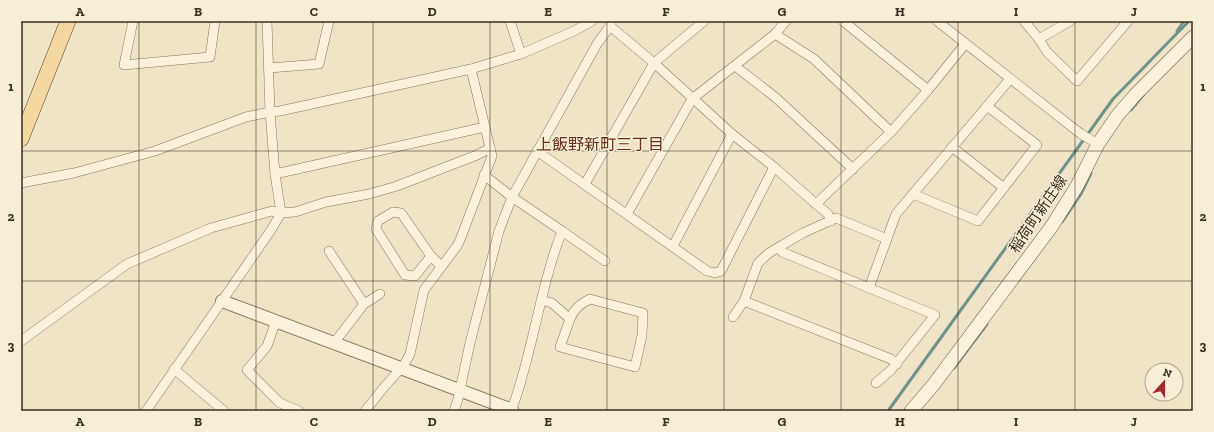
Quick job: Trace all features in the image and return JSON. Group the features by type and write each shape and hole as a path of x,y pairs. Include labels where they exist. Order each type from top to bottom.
{"main road":[{"path":"21,112 57,21"},
{"path":"21,139 68,21"},
{"name":"稲荷町新庄線","path":"911,411 934,384 1052,226 1077,186 1089,139 1117,116 1135,95 1193,37"}],"street":[{"path":"133,21 124,65 210,56 215,21"},
{"path":"146,411 271,230 281,213 275,174 270,112 267,21"},
{"path":"269,68 319,64 329,21"},
{"path":"510,21 521,54"},
{"path":"21,183 74,173 155,151 246,117 270,112 280,112 471,69 521,54 574,31 592,21"},
{"path":"585,184 654,63 704,21"},
{"path":"627,214 692,99 775,34 786,21"},
{"path":"842,21 928,90"},
{"path":"937,21 1089,139"},
{"path":"1024,21 1039,39 1047,52 1077,81 1128,21"},
{"path":"1039,39 1070,21"},
{"path":"454,411 499,231 512,197 597,44 610,24 732,134 774,167 828,214 831,221"},
{"path":"775,34 814,60 891,132"},
{"path":"816,204 891,132 928,90 965,44"},
{"path":"735,66 775,97 853,169"},
{"path":"365,411 410,354 424,290 457,246 492,156 471,69"},
{"path":"869,288 896,214 1010,78"},
{"path":"913,194 978,221 1037,145 987,106"},
{"path":"275,174 485,127"},
{"path":"673,246 732,134"},
{"path":"952,147 1004,188"},
{"path":"21,341 127,264 211,228 272,211 281,213 295,212 326,202 383,190 477,155 490,148"},
{"path":"537,151 707,271 714,273 721,271 774,167"},
{"path":"484,175 512,197 605,261"},
{"path":"431,256 415,276 405,275 376,229 378,221 393,212 401,213 431,256 441,266"},
{"path":"733,317 744,301 758,263 769,253 804,233 836,218 887,239"},
{"path":"222,301 512,410 519,392 541,300 562,231"},
{"path":"779,247 782,252 935,315 891,370 876,383"},
{"path":"329,250 364,304"},
{"path":"334,343 364,304 380,294"},
{"path":"590,299 642,313 642,335 635,367 560,347 570,320 572,314 579,305 590,299"},
{"path":"541,300 552,303 570,320"},
{"path":"744,301 891,359 896,364"},
{"path":"276,321 267,346 247,370 280,403 297,410"},
{"path":"174,369 224,411"}],"waterway":[{"path":"1177,31 1184,21"},
{"path":"888,411 1113,99 1189,21"},
{"path":"1131,110 1144,94"},
{"path":"1062,222 1081,194 1091,173"},
{"path":"954,368 987,324"}],"district":[{"name":"上飯野新町三丁目","path":"600,144"}]}
